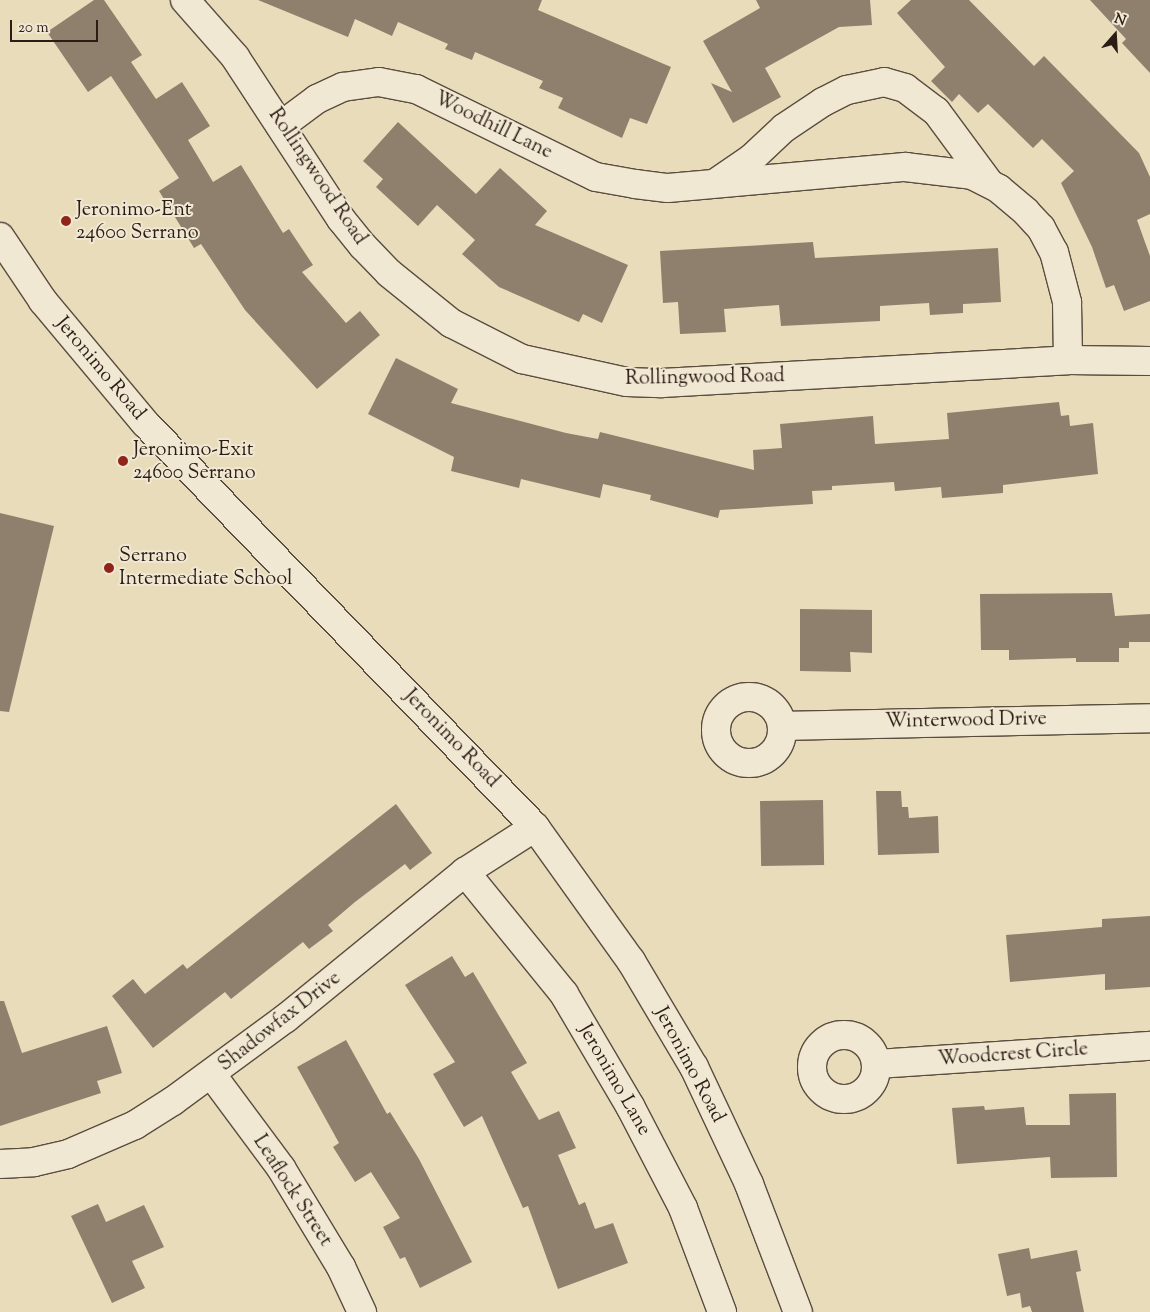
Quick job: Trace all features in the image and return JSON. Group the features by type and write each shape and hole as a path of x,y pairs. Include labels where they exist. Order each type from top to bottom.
{"street":[{"name":"Rollingwood Road","path":"185,0 235,57 282,125 341,219 389,273 451,323 522,359 627,382 662,383 1068,360 1150,361"},
{"name":"Woodhill Lane","path":"282,125 317,99 343,87 380,82 416,89 596,176 668,188 905,167 946,170 972,175 989,183 1026,212 1041,228 1054,252 1067,302 1068,360"},
{"name":"Woodhill Lane","path":"713,184 752,158 784,128 824,102 846,90 884,82 905,88 936,111 989,183"},
{"name":"Jeronimo Road","path":"0,237 43,300 145,423 535,827 631,961 694,1067 748,1184 798,1312"},
{"name":"Winterwood Drive","path":"782,726 1150,718"},
{"name":"Shadowfax Drive","path":"0,1164 34,1162 68,1154 135,1125 212,1075 465,872 535,827"},
{"name":"Jeronimo Lane","path":"465,872 564,994 630,1106 683,1208 722,1312"},
{"name":"Woodcrest Circle","path":"876,1064 1150,1046"},
{"name":"Leaflock Street","path":"212,1075 281,1168 341,1267 362,1312"}],"building":[{"path":"94,0 104,0 142,55 131,62 156,99 182,82 210,126 188,140 213,182 241,165 283,233 289,229 313,265 302,272 346,323 360,311 380,335 317,389 245,310 201,244 194,248 159,191 179,178 111,76 88,92 47,32"},
{"path":"258,0 542,0 538,10 671,67 647,124 630,118 622,138 558,108 563,98 539,88 543,81 475,52 472,60 445,49 448,44 398,22 392,36 355,19 348,37"},
{"path":"756,0 870,0 872,25 839,27 765,68 781,97 733,123 711,83 732,92 703,41 760,8"},
{"path":"911,0 969,0 1034,66 1044,56 1139,153 1150,177 1150,214 1137,220 1150,256 1150,301 1124,311 1114,285 1106,288 1092,247 1061,183 1074,171 1042,139 1033,148 988,104 978,113 959,94 952,102 931,81 945,67 897,13"},
{"path":"1090,0 1150,0 1150,73 1122,43 1126,39"},
{"path":"398,122 476,194 500,168 547,211 535,225 628,265 602,323 583,314 579,322 499,287 462,254 475,240 437,205 418,226 376,187 383,179 363,161"},
{"path":"813,242 815,258 998,248 1001,302 963,304 963,313 930,315 929,303 880,306 880,321 781,326 779,305 724,309 726,332 680,334 678,302 663,303 660,251"},
{"path":"396,358 458,389 451,403 566,433 598,439 600,432 754,470 753,450 782,448 780,424 873,416 875,444 949,439 947,413 1059,402 1061,416 1069,415 1070,426 1093,423 1098,474 1003,485 1003,493 942,498 941,487 895,491 894,482 832,486 832,490 812,491 813,504 720,510 718,518 650,500 651,495 603,484 600,498 521,479 519,488 451,471 454,457 368,414"},
{"path":"0,513 54,526 9,712 0,711"},
{"path":"1112,593 1115,616 1150,614 1150,642 1129,642 1129,648 1119,648 1119,662 1076,662 1076,658 1009,660 1009,650 981,650 980,594"},
{"path":"800,609 872,610 872,653 850,652 851,672 800,671"},
{"path":"876,791 901,791 902,807 908,807 909,818 938,816 939,853 878,855"},
{"path":"823,800 824,865 761,866 760,801"},
{"path":"396,804 432,853 410,870 405,864 355,902 328,925 333,931 309,949 303,942 231,999 225,992 153,1048 112,996 133,979 145,994 183,964 187,969"},
{"path":"1150,916 1150,987 1105,990 1105,974 1010,982 1006,935 1102,927 1102,919"},
{"path":"452,956 465,977 473,972 527,1063 511,1072 539,1120 559,1111 576,1148 558,1155 579,1205 585,1202 595,1229 613,1223 628,1263 558,1289 528,1206 523,1208 482,1116 464,1127 433,1074 455,1062 405,985"},
{"path":"0,1001 4,1001 22,1053 107,1026 122,1073 97,1081 101,1093 0,1126"},
{"path":"346,1040 387,1114 390,1112 419,1159 472,1262 420,1288 405,1257 400,1259 383,1227 400,1218 371,1172 355,1182 333,1147 339,1143 297,1067"},
{"path":"1116,1093 1117,1177 1051,1178 1050,1157 957,1164 952,1108 984,1106 985,1110 1024,1107 1026,1125 1070,1125 1069,1094"},
{"path":"98,1204 106,1222 144,1205 164,1247 132,1261 145,1288 112,1303 71,1216"},
{"path":"1029,1248 1031,1259 1077,1250 1081,1271 1076,1272 1084,1312 1032,1312 1030,1306 1022,1308 1020,1293 1007,1296 998,1254"}],"place":[{"name":"Jeronimo-Ent 24600 Serrano","path":"66,221"},
{"name":"Jeronimo-Exit 24600 Serrano","path":"123,461"},
{"name":"Serrano Intermediate School","path":"109,568"}]}
